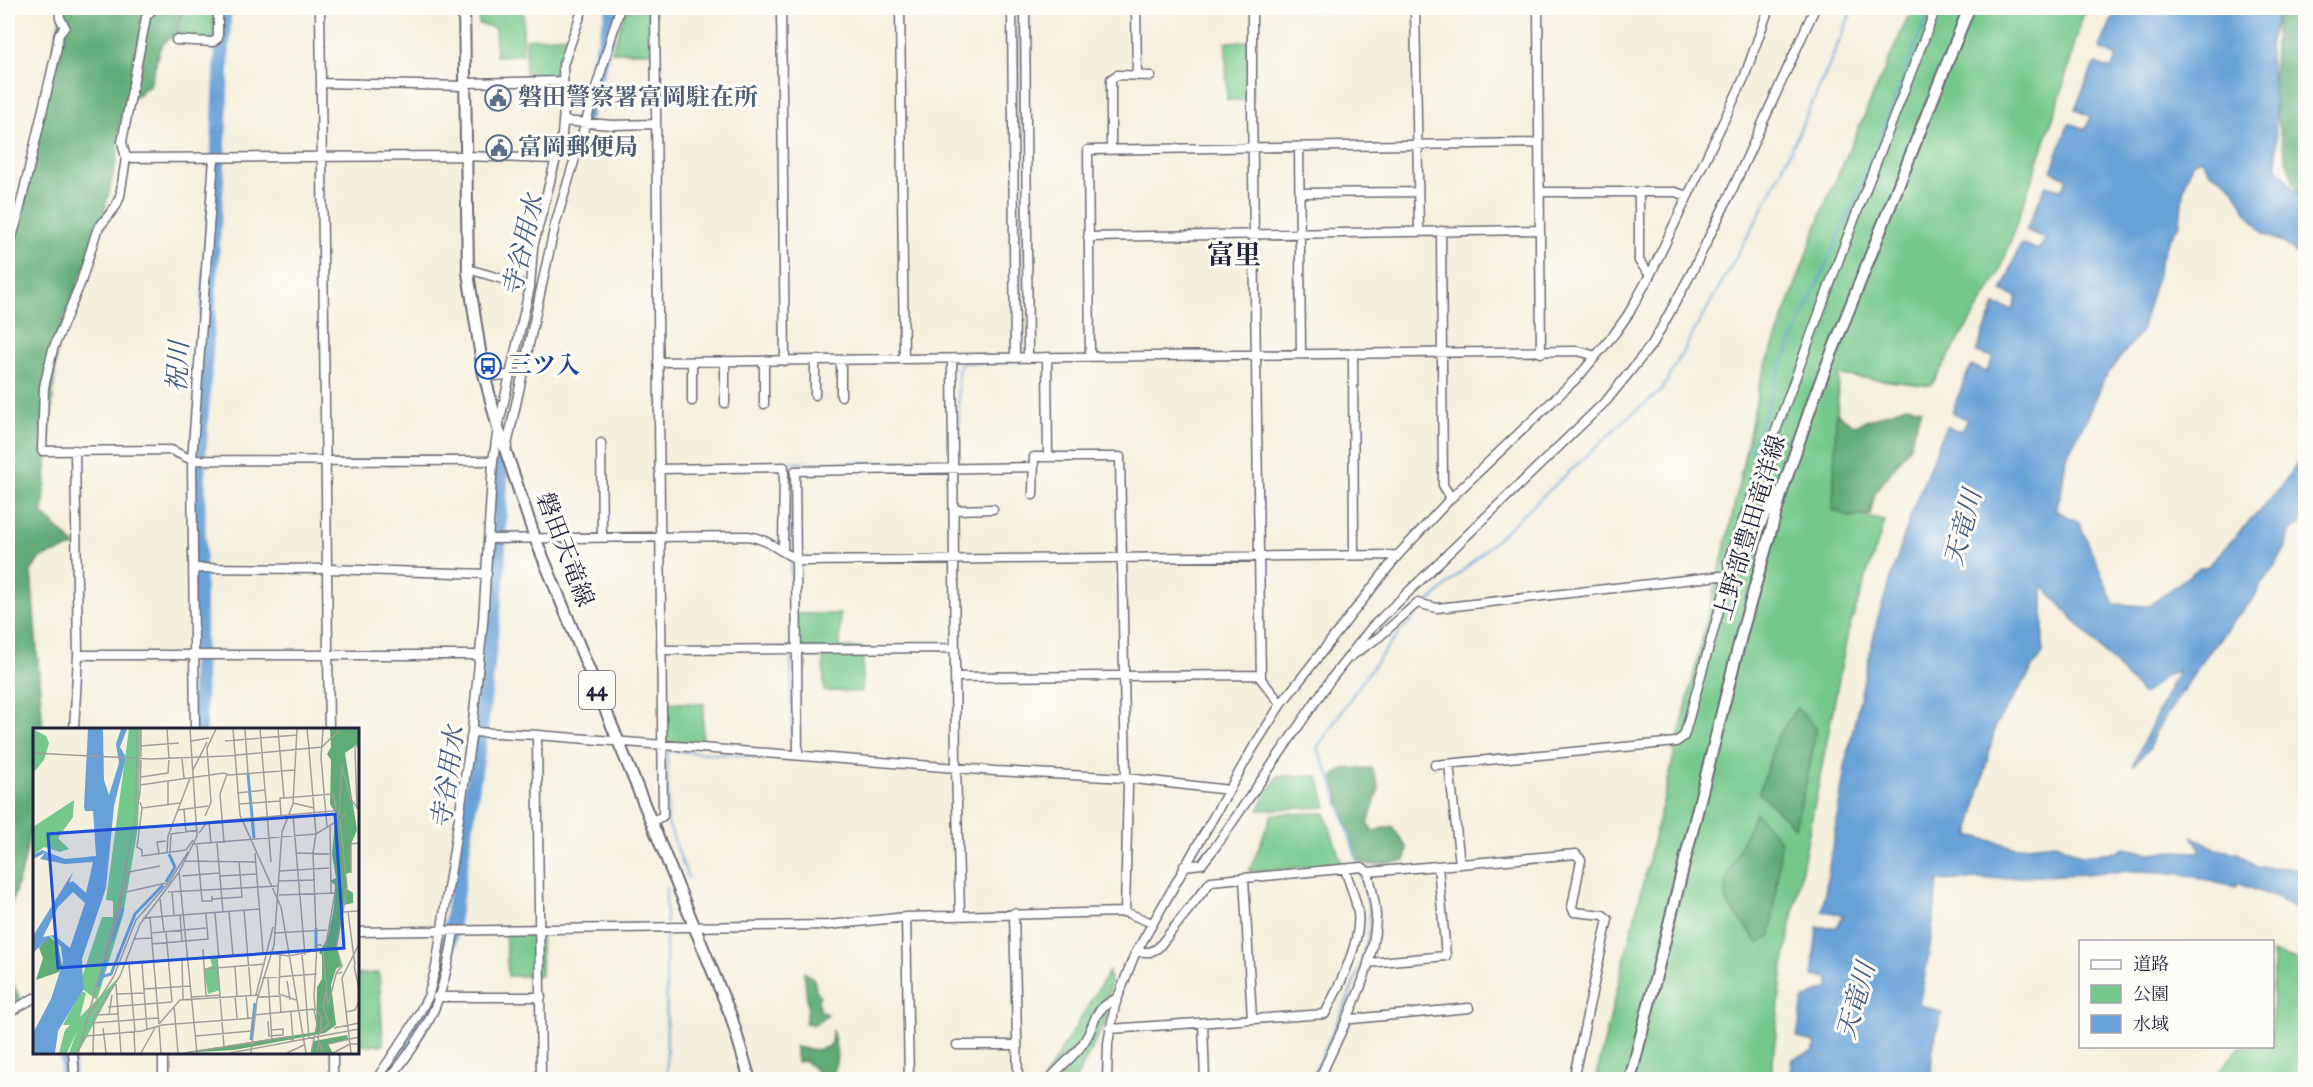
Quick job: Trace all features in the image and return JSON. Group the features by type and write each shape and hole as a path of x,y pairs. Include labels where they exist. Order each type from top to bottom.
{"main road":[{"name":"磐田天竜線","path":"464,8 468,269 483,370 498,428 535,538 731,1016 750,1080"},
{"name":"上野部豊田竜洋線","path":"1630,1080 1742,632 1783,488 1815,394 1969,8"}],"street":[{"path":"8,249 16,224 59,34 65,27 60,18 59,8"},
{"path":"153,8 146,17 122,142 126,158 120,196 116,206 97,230 81,282 53,349 44,387 42,450 171,450 192,460 493,461"},
{"path":"176,40 213,42 218,38 218,8"},
{"path":"320,8 329,728"},
{"path":"376,1080 428,998 436,967 472,732 487,573 493,461 498,428 530,287 533,247 556,159 563,121 563,65 583,8"},
{"path":"506,450 555,225 620,8"},
{"path":"652,821 663,816 656,8"},
{"path":"782,8 785,361"},
{"path":"900,8 904,359"},
{"path":"1012,8 1015,358"},
{"path":"1025,8 1028,358"},
{"path":"1136,8 1137,76"},
{"path":"1252,8 1261,679 1281,704"},
{"path":"1415,8 1419,232"},
{"path":"1538,8 1541,353"},
{"path":"1107,1080 1110,1029 1117,998 1137,952 1184,866 1281,704 1398,555 1451,498 1580,375 1629,313 1650,275 1744,78 1769,8"},
{"path":"1184,866 1202,864 1331,679 1372,627 1607,400 1653,343 1693,270 1733,188 1815,8"},
{"path":"1435,765 1676,742 1684,736 1729,575 1728,561 1838,262 1936,8"},
{"path":"1111,150 1111,80 1117,75 1151,76"},
{"path":"322,83 465,84 563,81"},
{"path":"563,121 612,125 656,124"},
{"path":"1090,357 1088,150 1539,143"},
{"path":"1299,147 1301,354"},
{"path":"126,158 465,156 556,159"},
{"path":"195,728 192,460 218,159"},
{"path":"1300,193 1418,192"},
{"path":"1540,192 1675,192 1688,196"},
{"path":"1639,192 1639,261 1650,275"},
{"path":"1088,237 1540,230"},
{"path":"1441,231 1443,485 1451,498"},
{"path":"468,269 530,287"},
{"path":"658,362 1578,351 1596,356"},
{"path":"1353,354 1354,555"},
{"path":"1047,357 1048,457"},
{"path":"952,358 956,767 960,915"},
{"path":"814,360 815,395"},
{"path":"841,360 841,396"},
{"path":"764,361 764,404"},
{"path":"692,362 692,401"},
{"path":"725,362 725,403"},
{"path":"483,370 491,376 510,375"},
{"path":"601,443 602,537"},
{"path":"74,728 78,681 76,672 78,655 75,450"},
{"path":"1033,495 1034,457 1120,457 1126,778 1128,785 1125,912"},
{"path":"659,469 784,467 783,550"},
{"path":"798,754 795,471 1034,467"},
{"path":"1347,658 1358,654 1417,603 1437,608 1729,575 1740,567 1773,500 1783,488"},
{"path":"954,510 993,509"},
{"path":"489,539 748,536 759,538 796,559 1122,559 1258,555 1398,555"},
{"path":"193,568 487,573"},
{"path":"661,650 955,648"},
{"path":"78,655 480,655"},
{"path":"956,677 1261,675"},
{"path":"472,732 1126,778 1229,790"},
{"path":"537,735 541,1080"},
{"path":"1449,764 1460,864"},
{"path":"1368,872 1576,854 1581,860 1572,907 1574,912 1604,915 1608,919 1608,928 1573,1080"},
{"path":"1368,963 1446,956 1438,866"},
{"path":"1137,952 1150,952 1158,948 1211,881 1362,867 1368,872 1376,916 1368,963 1347,1017 1318,1080"},
{"path":"1110,1029 1325,1014 1345,974 1357,932 1358,915 1345,868"},
{"path":"1244,878 1252,1019"},
{"path":"358,932 830,925 906,916 1014,913 1125,912 1152,923"},
{"path":"1014,913 1018,1080"},
{"path":"906,916 909,1080"},
{"path":"388,1080 429,1025 450,962 454,931"},
{"path":"428,998 541,997"},
{"path":"1049,1080 1085,1041 1103,1005 1117,998"},
{"path":"8,1013 33,999"},
{"path":"1347,1017 1352,1019 1469,1008"},
{"path":"1203,1023 1205,1080"},
{"path":"957,1045 1017,1045"},
{"path":"73,1054 75,1080"},
{"path":"163,1054 163,1080"},
{"path":"333,1054 333,1080"}],"green space":[{"path":"60,8 186,8 180,17 178,35 166,40 160,48 150,86 142,90 139,95 127,98 120,124 117,160 102,221 58,336 43,514 76,546 40,558 31,571 43,728 33,728 33,816 24,863 8,915 8,264 17,235 60,18"},
{"path":"198,8 214,8 213,42 181,37 182,17"},
{"path":"478,8 524,8 522,55 496,56 495,28 479,24"},
{"path":"1912,8 2085,8 2058,104 1999,274 1931,386 1839,375 1833,510 1885,521 1848,632 1783,967 1771,1079 1595,1080 1730,526 1760,382 1825,204"},
{"path":"2281,8 2305,8 2305,205 2293,181 2275,107 2274,64 2277,15"},
{"path":"655,9 656,52 612,52 625,11"},
{"path":"569,36 557,78 525,77 526,39"},
{"path":"1253,41 1252,100 1227,100 1226,42"},
{"path":"1906,406 1922,409 1909,448 1875,493 1870,515 1850,517 1833,510 1836,413 1854,425"},
{"path":"797,614 840,614 840,648 863,648 862,692 824,691 823,649 797,649"},
{"path":"665,702 704,704 702,745 664,743"},
{"path":"1797,708 1816,728 1810,766 1795,827 1759,793 1777,737"},
{"path":"1372,768 1379,788 1368,824 1373,831 1392,826 1407,848 1405,861 1370,865 1356,859 1333,776 1344,769"},
{"path":"1278,776 1318,776 1327,807 1258,810"},
{"path":"1755,812 1781,841 1771,935 1759,944 1725,900 1727,877"},
{"path":"1325,813 1342,864 1249,872 1272,814"},
{"path":"505,930 541,930 541,976 508,976"},
{"path":"2274,952 2305,963 2305,1079 2212,1079 2239,1048 2274,1048"},
{"path":"1109,971 1110,985 1106,1021 1076,1079 1043,1080"},
{"path":"804,972 814,979 820,996 818,1000 820,1011 828,1014 815,1025 805,1023 808,1008"},
{"path":"8,973 22,1003 8,1015"},
{"path":"379,973 383,1045 358,1045 358,974"},
{"path":"832,1030 836,1051 834,1072 820,1074 805,1061 797,1062 795,1047 823,1049 831,1045"}],"water":[{"name":"天竜川","path":"2117,8 2279,8 2269,46 2274,94 2277,168 2298,194 2305,211 2305,260 2280,241 2265,235 2246,211 2235,190 2226,181 2210,172 2202,158 2192,163 2183,192 2180,223 2165,247 2141,331 2104,379 2088,417 2066,457 2061,494 2055,510 2079,522 2114,604 2149,606 2199,568 2206,568 2278,491 2305,451 2305,516 2300,524 2290,532 2287,545 2276,565 2263,581 2252,601 2237,616 2203,660 2154,734 2150,748 2132,766 2178,670 2165,676 2143,695 2043,586 2043,653 1996,724 1969,835 2016,847 2057,843 2080,855 2117,852 2124,848 2149,853 2198,852 2201,850 2192,836 2216,849 2238,853 2257,867 2294,868 2305,872 2305,919 2283,901 2236,883 2237,887 2171,873 2111,872 1938,881 1929,954 1919,1004 1942,1013 1932,1050 1931,1079 1789,1079 1792,1059 1812,1052 1816,1046 1814,1042 1797,1038 1803,1000 1822,990 1829,989 1829,978 1812,976 1817,927 1837,927 1843,914 1822,911 1846,761 1877,621 1913,508 1946,426 1960,431 1968,420 1952,412 1969,369 1973,366 1987,372 1993,357 1976,352 1995,305 2013,310 2017,297 2002,291 2020,245 2024,244 2038,250 2046,239 2026,230 2046,185 2062,190 2067,178 2051,171 2069,123 2085,129 2091,117 2075,109 2093,66 2096,63 2111,69 2117,57 2101,50 2100,47"}],"waterway":[{"name":"祝川","path":"199,728 198,465 218,158 224,8"},
{"name":"寺谷用水","path":"584,116 614,8"},
{"path":"1018,8 1022,355"},
{"path":"1428,603 1626,419 1661,391 1778,178 1853,8"},
{"path":"1751,451 1783,362 1866,174 1930,8"},
{"path":"956,461 959,461 958,369 962,363 1018,362 1021,360"},
{"path":"787,466 788,463 951,462"},
{"name":"寺谷用水","path":"448,947 479,742 498,569 501,466"},
{"path":"788,492 791,553"},
{"path":"791,558 791,645"},
{"path":"1358,864 1332,781 1317,748 1380,657 1424,607"},
{"path":"791,651 792,753"},
{"path":"688,878 668,823 667,753 669,751 768,757"},
{"path":"1311,1080 1346,1004 1367,943 1370,924 1369,911 1359,870"},
{"path":"666,888 666,924"},
{"path":"666,929 667,1080"},
{"name":"寺谷用水","path":"382,1080 420,1028 439,985"},
{"name":"祝川","path":"67,1054 68,1080"}],"place":[{"name":"磐田警察署富岡駐在所","path":"498,98"},
{"name":"富岡郵便局","path":"499,148"},
{"name":"三ツ入","path":"488,366"}],"district":[{"name":"富里","path":"1234,257"}]}
